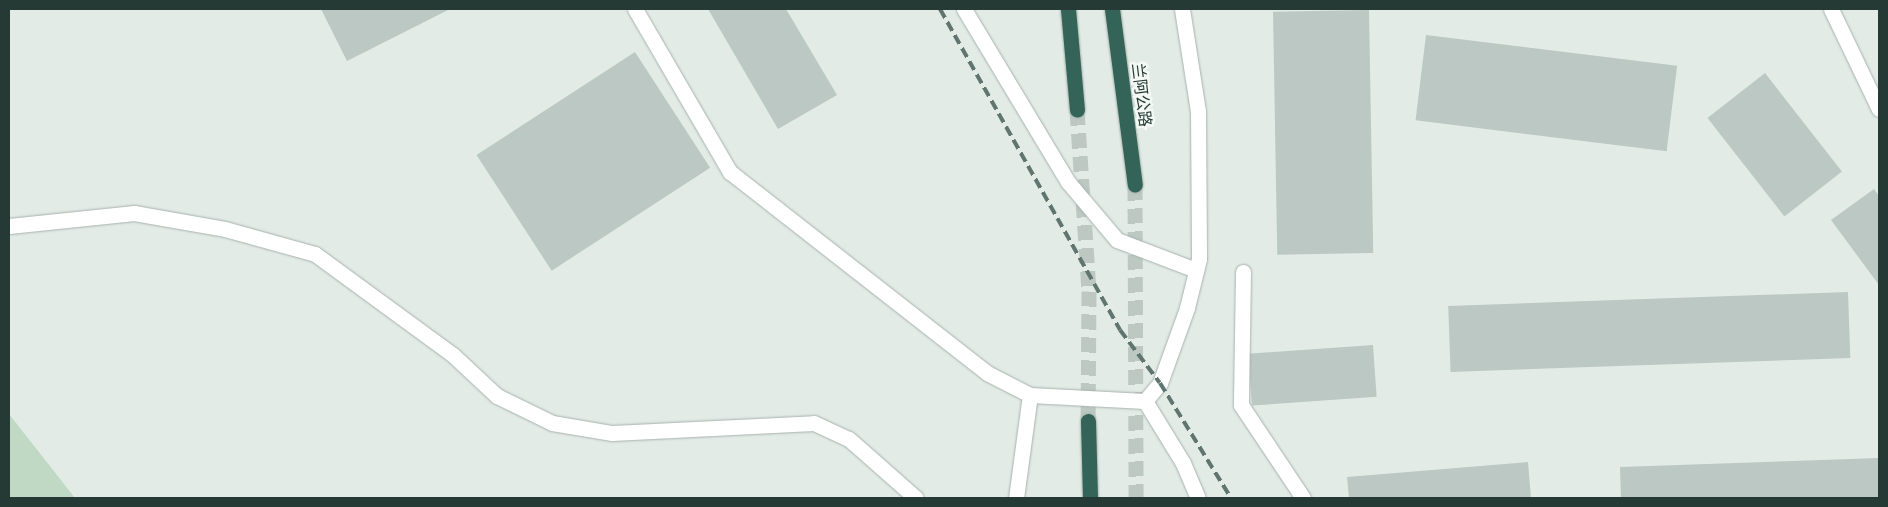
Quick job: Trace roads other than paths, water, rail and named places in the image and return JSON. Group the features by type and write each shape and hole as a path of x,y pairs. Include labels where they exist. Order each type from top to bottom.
{"highway":[{"path":"1068,9 1077,110"},
{"name":"兰阿公路","path":"1112,9 1135,185"},
{"path":"1088,421 1090,498"}],"street":[{"path":"635,9 730,172 987,373 1030,395 1145,401"},
{"path":"964,9 1068,182 1117,240 1196,270"},
{"path":"1145,401 1160,383 1187,308 1199,259 1198,111 1182,9"},
{"path":"1832,9 1879,109"},
{"path":"9,226 134,213 225,229 315,254 453,355 497,396 552,423 612,433 814,423 849,439 916,498"},
{"path":"1242,272 1241,405 1303,498"},
{"path":"1016,498 1030,395"},
{"path":"1145,401 1183,463 1198,498"}],"tunnel":[{"path":"1077,110 1089,291 1088,421"},
{"path":"1135,185 1136,498"}],"railway":[{"path":"940,9 1120,330 1160,383 1231,498"}]}
